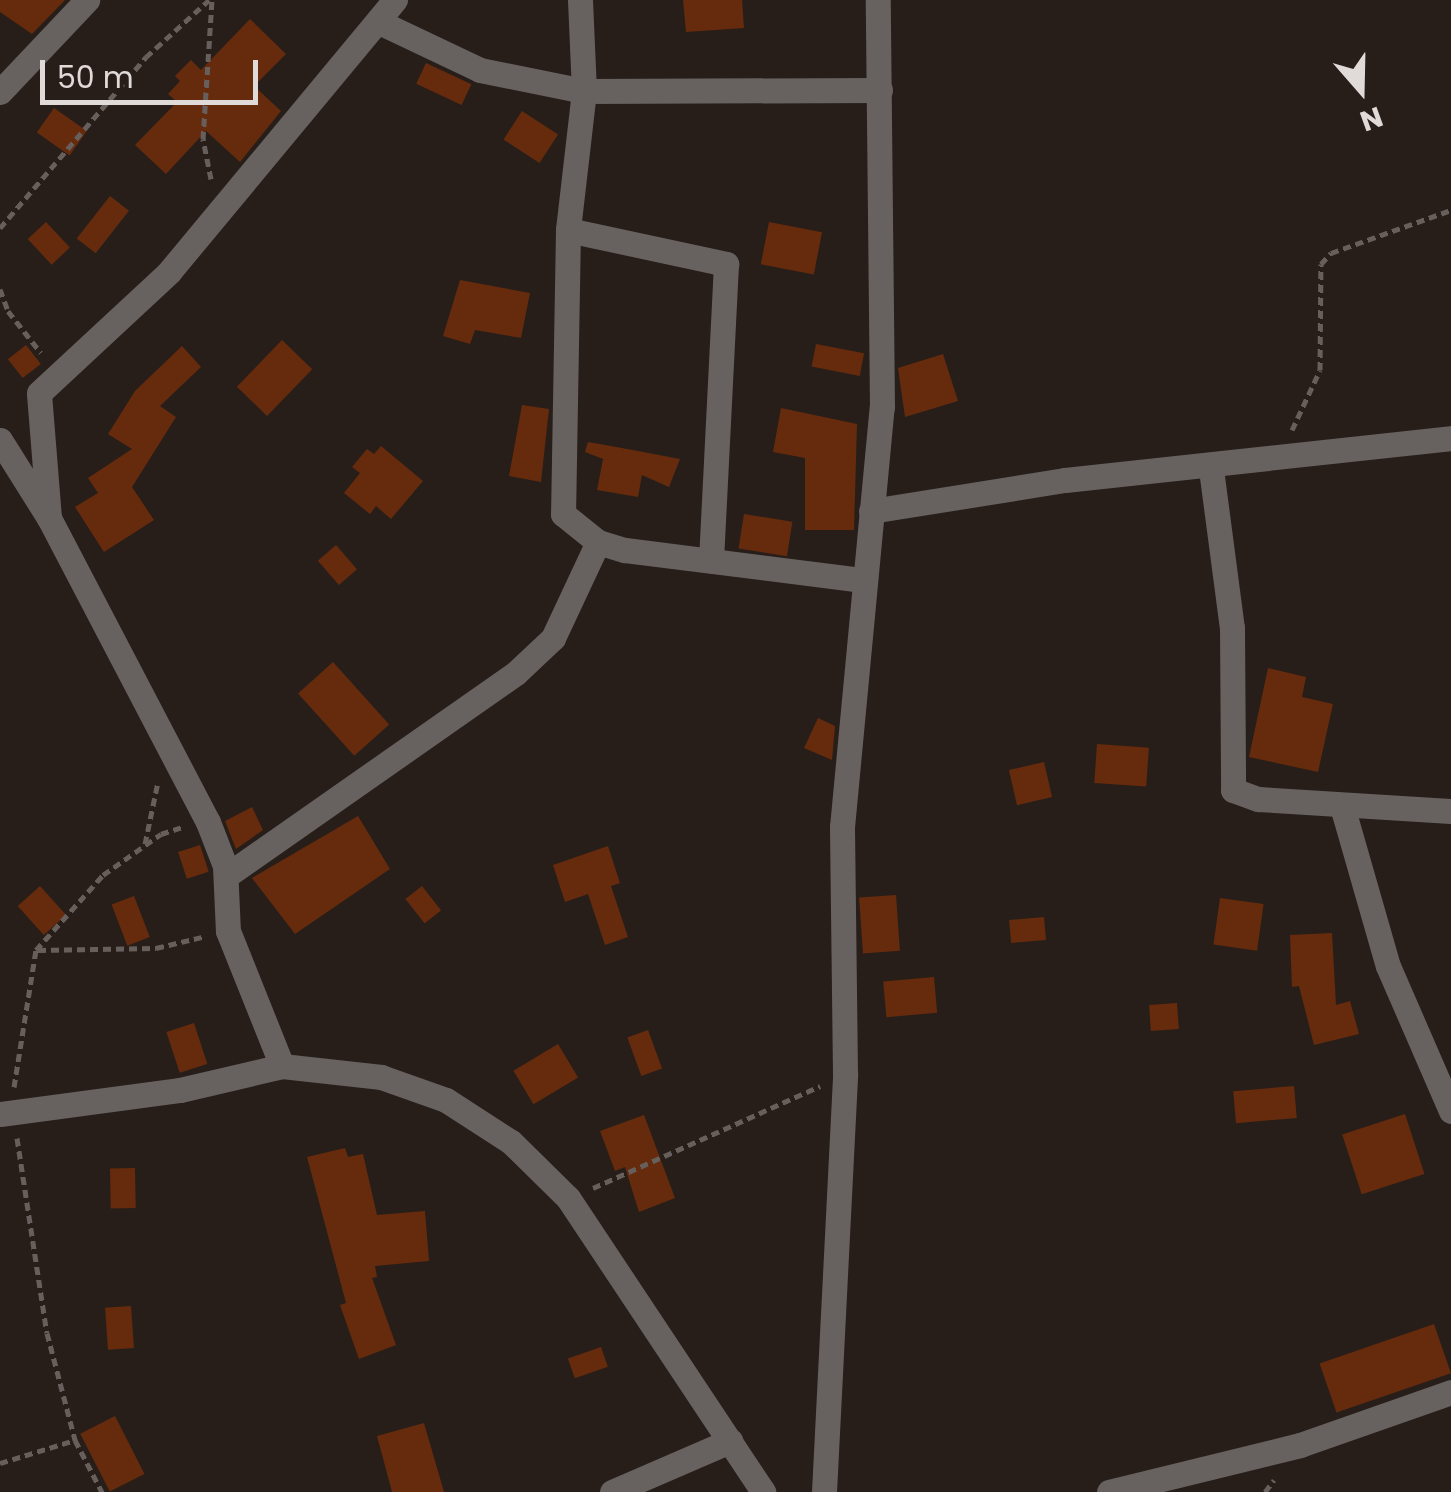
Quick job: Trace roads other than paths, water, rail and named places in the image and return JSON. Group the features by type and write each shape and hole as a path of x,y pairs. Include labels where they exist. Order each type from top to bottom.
{"street":[{"path":"0,92 87,0"},
{"path":"49,518 49,464 36,399 57,374 169,272 225,210 395,0"},
{"path":"580,0 584,91 568,230 567,429 558,499 572,526 598,542 862,580"},
{"path":"824,1492 845,1074 842,827 885,312 878,0"},
{"path":"379,22 480,70 584,91 880,90"},
{"path":"568,230 726,264 711,561"},
{"path":"870,511 1065,480 1212,469 1280,456 1451,438"},
{"path":"0,440 49,518 208,822 226,876 228,931 282,1066"},
{"path":"1212,469 1232,628 1234,790 1241,796 1342,806 1451,811"},
{"path":"226,876 516,672 554,638 598,542"},
{"path":"1342,806 1388,966 1451,1111"},
{"path":"6,1113 180,1090 282,1066 381,1077 446,1100 510,1142 568,1198 763,1492"},
{"path":"1109,1492 1300,1445 1451,1392"},
{"path":"612,1492 730,1441"}]}
